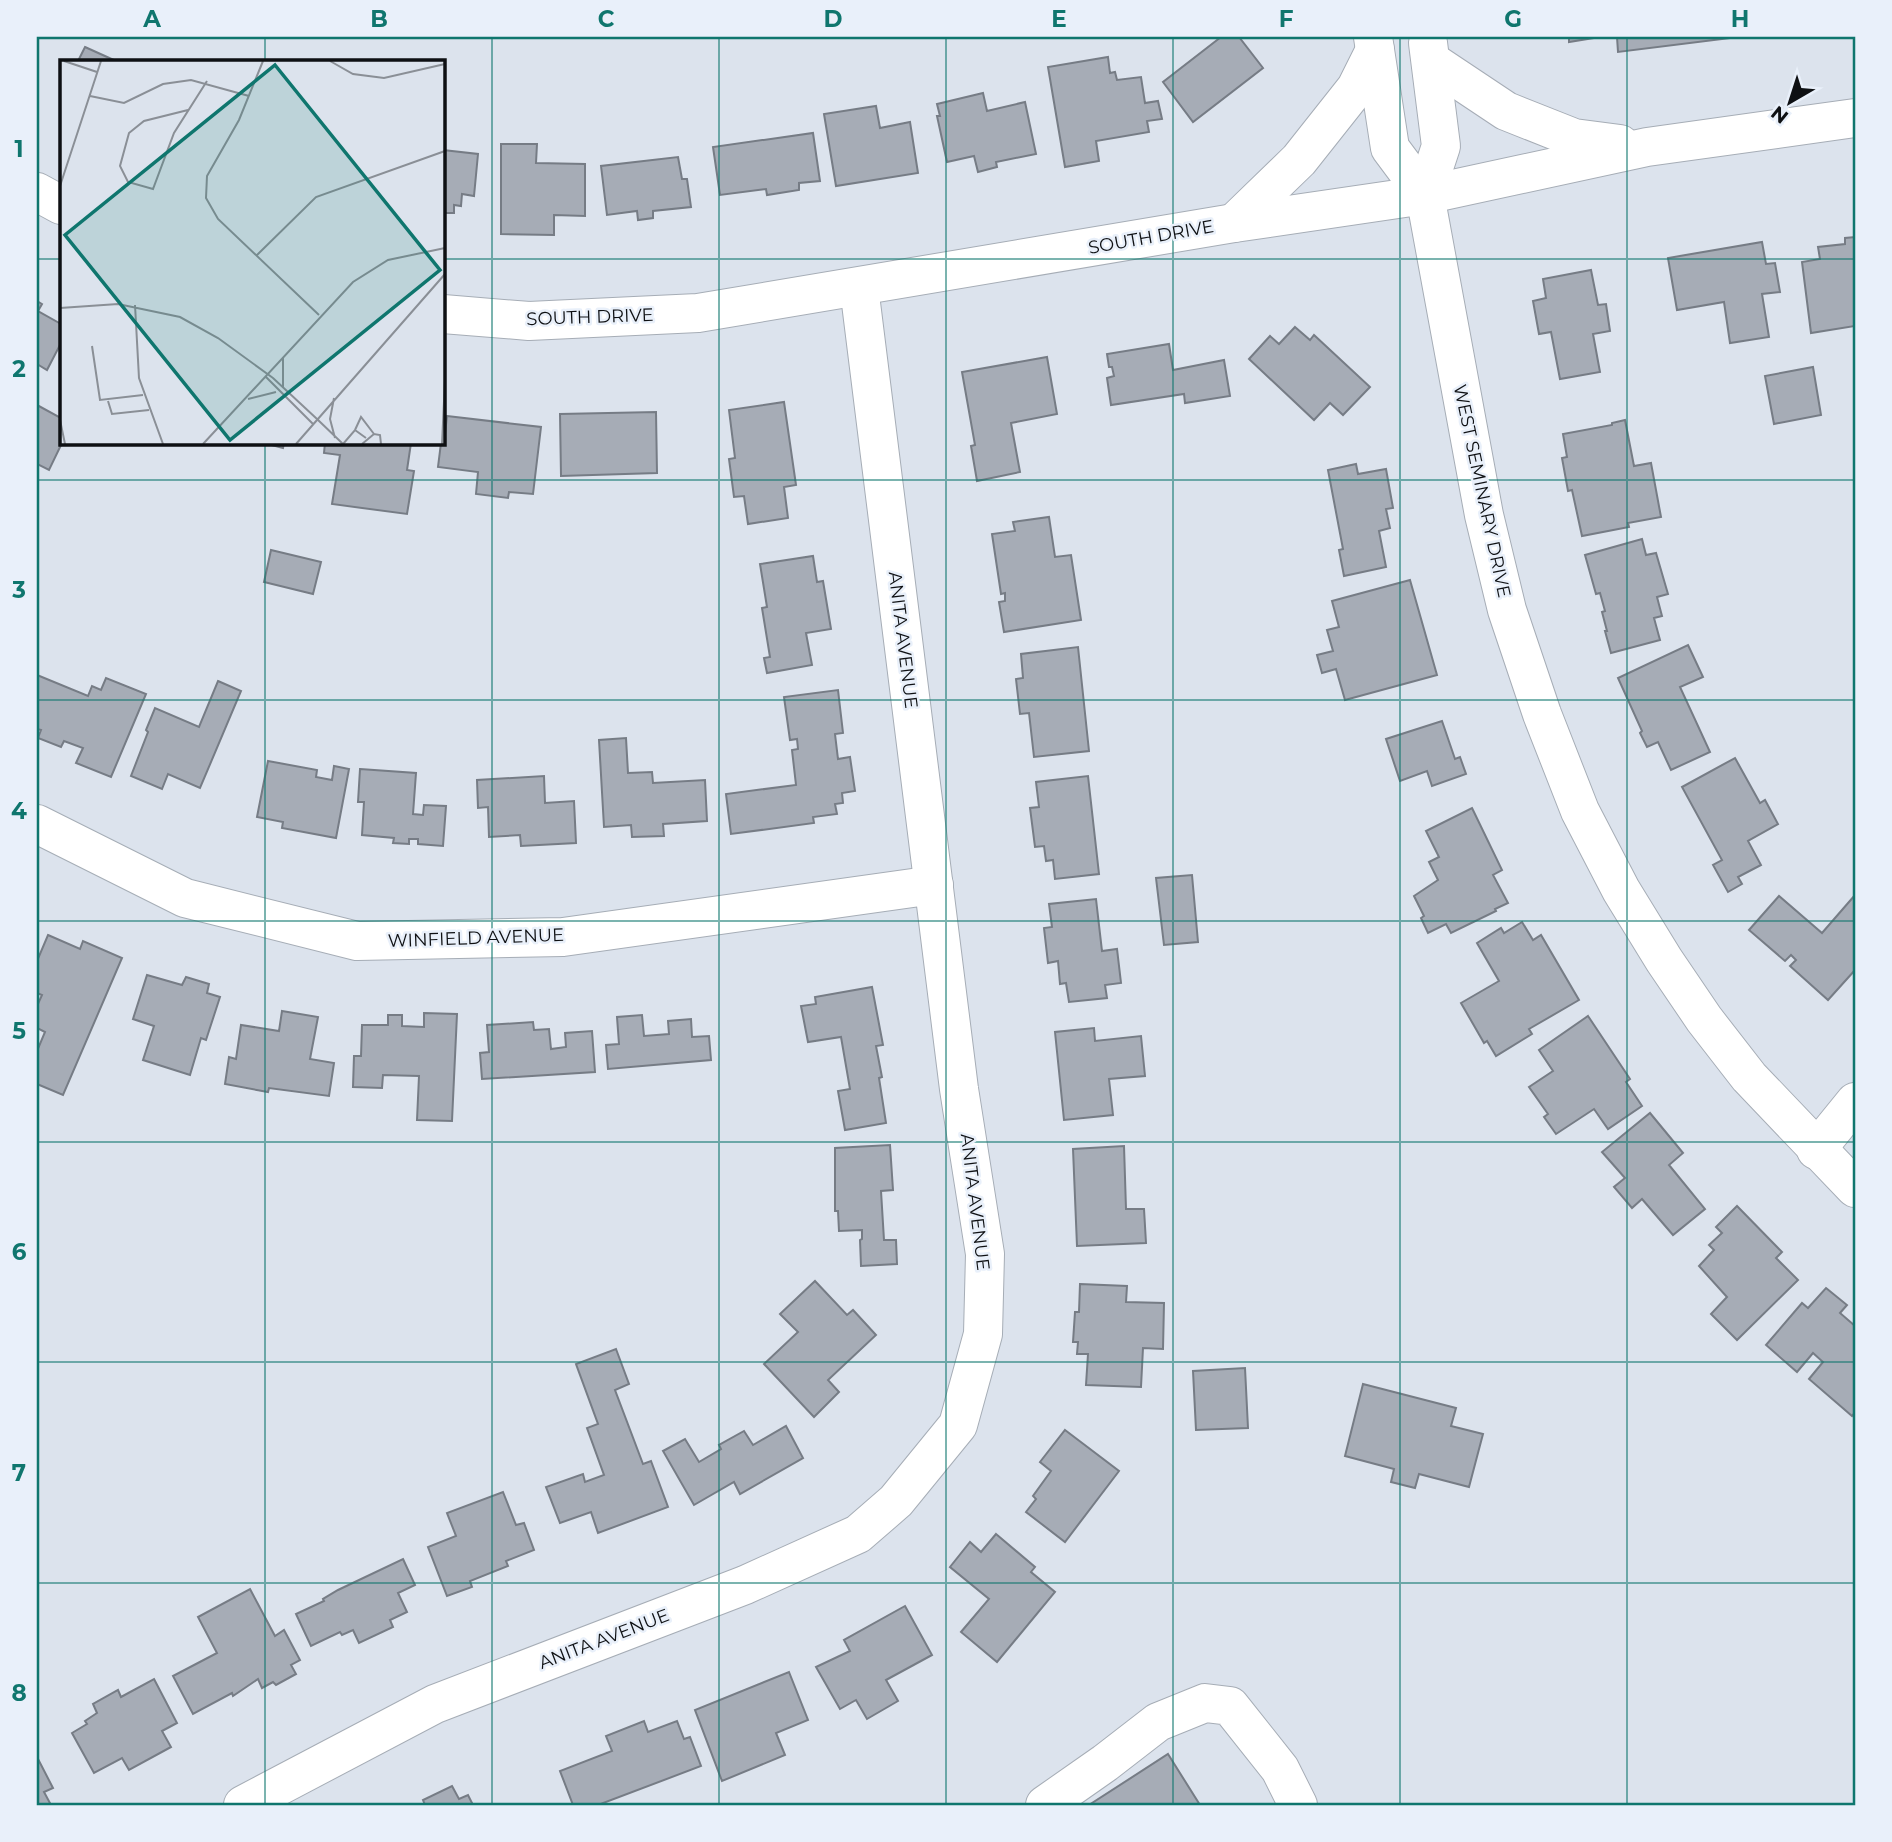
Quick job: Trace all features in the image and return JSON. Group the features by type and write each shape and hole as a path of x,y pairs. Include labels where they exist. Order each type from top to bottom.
{"street":[{"name":"WEST SEMINARY DRIVE","path":"1374,43 1390,148 1425,195 1484,515 1507,610 1542,715 1580,811 1621,890 1704,1019 1749,1077 1855,1188"},
{"path":"1234,223 1300,160 1356,88 1374,43"},
{"name":"WEST SEMINARY DRIVE","path":"1425,195 1441,146 1429,49"},
{"path":"1429,49 1506,111 1574,138 1647,147"},
{"name":"SOUTH DRIVE","path":"444,314 529,321 698,313 1234,223 1425,195 1647,147 1855,118"},
{"path":"37,192 60,204"},
{"name":"ANITA AVENUE","path":"268,1799 435,1704 745,1585 858,1534 896,1501 958,1425 983,1334 985,1254 959,1089 859,287"},
{"name":"WINFIELD AVENUE","path":"37,824 185,898 356,941 563,936 934,885"},
{"path":"1816,1150 1855,1102"},
{"path":"1045,1805 1158,1722 1205,1703 1230,1706 1280,1769 1298,1805"}],"building":[{"path":"1221,37 1239,37 1263,68 1193,122 1163,82"},
{"path":"1569,37 1600,37 1569,42"},
{"path":"1617,37 1729,37 1730,38 1618,52"},
{"path":"85,47 114,60 78,60"},
{"path":"1108,57 1110,73 1115,72 1117,80 1141,77 1145,103 1158,101 1162,119 1147,121 1149,132 1096,141 1099,161 1065,167 1048,67"},
{"path":"983,93 987,111 1025,102 1036,154 996,162 997,167 978,172 974,156 947,162 937,104"},
{"path":"876,106 880,128 910,122 918,173 836,186 824,114"},
{"path":"813,133 820,181 799,183 799,190 767,195 766,189 720,195 713,147"},
{"path":"501,144 537,144 536,163 585,164 585,216 554,215 554,235 501,234"},
{"path":"444,150 478,154 474,196 462,194 461,206 454,205 454,213 444,213"},
{"path":"678,157 682,179 687,179 691,207 653,211 653,218 638,220 637,211 607,215 601,166"},
{"path":"1855,237 1855,326 1811,333 1802,262 1820,259 1818,247 1845,244 1845,238"},
{"path":"1762,242 1766,264 1775,263 1780,292 1762,294 1769,337 1730,343 1724,302 1677,310 1668,258"},
{"path":"1591,270 1598,305 1606,304 1610,331 1593,334 1600,372 1560,379 1551,332 1539,334 1533,301 1546,298 1543,279"},
{"path":"37,301 42,304 38,311 60,323 60,345 47,370 37,364"},
{"path":"1295,327 1310,340 1314,335 1370,387 1343,415 1330,403 1314,420 1249,359 1270,336 1279,344"},
{"path":"1169,344 1173,370 1224,360 1230,396 1185,403 1184,394 1111,405 1107,378 1114,376 1107,354"},
{"path":"1047,357 1057,414 1011,423 1020,472 977,481 971,446 975,445 962,372"},
{"path":"1813,367 1821,415 1774,424 1765,376"},
{"path":"784,402 796,485 784,487 788,518 748,524 744,496 734,497 729,459 735,458 729,410"},
{"path":"37,405 60,417 62,444 49,470 37,464"},
{"path":"656,412 657,473 561,476 560,414"},
{"path":"447,416 541,427 533,494 509,492 508,498 476,494 478,472 438,467 441,444 444,443"},
{"path":"1625,420 1634,466 1651,463 1661,517 1628,523 1629,527 1582,536 1572,490 1568,491 1562,458 1567,457 1563,434"},
{"path":"268,444 284,444 283,448"},
{"path":"325,444 411,444 407,470 414,471 407,514 332,504 340,455 324,453"},
{"path":"1356,464 1358,474 1386,469 1393,508 1386,509 1390,528 1379,531 1386,567 1344,576 1339,550 1343,549 1328,470"},
{"path":"1049,517 1055,557 1071,555 1081,620 1004,632 999,602 1005,601 1005,593 1001,594 992,534 1015,531 1013,522"},
{"path":"1642,539 1646,555 1656,553 1668,594 1657,597 1662,616 1654,618 1660,640 1611,653 1602,612 1605,611 1600,593 1596,594 1585,555"},
{"path":"271,550 321,562 313,594 264,582"},
{"path":"813,556 817,582 823,581 831,629 806,633 812,665 767,673 764,658 770,657 762,608 767,607 760,564"},
{"path":"1410,580 1437,675 1345,700 1336,669 1322,673 1317,655 1333,651 1327,630 1339,627 1332,601"},
{"path":"1688,645 1703,677 1680,687 1710,752 1671,770 1658,742 1647,747 1618,678"},
{"path":"1078,647 1089,751 1034,757 1029,713 1020,714 1016,679 1023,678 1021,654"},
{"path":"37,675 88,696 92,686 101,690 106,678 146,694 111,777 76,763 83,748 64,741 61,747 38,738 41,730 37,729"},
{"path":"218,681 241,691 200,788 168,774 162,789 131,776 155,708 199,727"},
{"path":"838,690 843,733 835,734 838,759 850,757 855,791 842,793 843,803 835,804 837,814 813,817 814,823 731,834 726,794 796,785 792,750 798,749 797,739 790,740 784,697"},
{"path":"1442,721 1455,759 1460,757 1466,774 1432,786 1427,771 1400,781 1386,739"},
{"path":"626,738 628,773 652,772 653,783 705,780 707,821 663,824 664,836 632,837 631,825 604,827 599,740"},
{"path":"1735,758 1760,803 1765,800 1778,824 1748,841 1761,865 1738,877 1742,884 1728,892 1713,865 1722,860 1682,787"},
{"path":"268,761 317,770 316,777 332,780 334,766 349,769 336,838 282,828 283,822 257,817"},
{"path":"360,769 416,773 413,814 423,815 424,805 446,806 443,846 418,844 418,839 409,839 409,844 393,843 394,838 362,835 364,802 358,802"},
{"path":"544,776 545,803 574,801 576,843 521,846 520,835 489,837 488,807 478,808 477,780"},
{"path":"1088,776 1099,874 1055,879 1053,860 1046,861 1044,846 1035,847 1030,808 1039,807 1036,782"},
{"path":"1472,808 1502,870 1493,875 1508,903 1451,933 1446,924 1428,933 1421,918 1424,916 1414,896 1438,880 1429,862 1439,857 1426,831"},
{"path":"1192,875 1198,942 1164,945 1156,878"},
{"path":"1855,895 1855,970 1828,1000 1790,966 1796,960 1791,955 1785,961 1749,930 1779,896 1822,933"},
{"path":"1096,899 1102,951 1117,949 1121,983 1105,985 1107,998 1069,1002 1066,983 1060,984 1058,961 1048,963 1044,928 1052,927 1049,904"},
{"path":"1522,922 1533,940 1541,935 1579,1000 1529,1029 1532,1034 1496,1056 1487,1041 1484,1043 1461,1003 1499,981 1477,943 1501,928 1504,933"},
{"path":"48,935 80,949 83,941 122,958 63,1095 37,1084 37,1051 45,1032 37,1028 37,1006 42,995 37,993 37,961"},
{"path":"147,975 182,985 186,977 209,984 207,993 220,997 206,1040 201,1038 190,1075 143,1060 154,1026 133,1019"},
{"path":"872,987 883,1045 876,1046 886,1123 845,1130 838,1091 850,1089 841,1037 808,1042 801,1006 816,1004 815,997"},
{"path":"282,1011 318,1017 310,1059 334,1063 329,1096 269,1088 268,1092 225,1084 229,1057 236,1059 241,1025 279,1031"},
{"path":"424,1013 457,1014 452,1121 417,1120 419,1076 383,1075 382,1088 353,1087 354,1056 361,1056 362,1025 388,1025 388,1015 402,1015 402,1026 424,1027"},
{"path":"642,1015 644,1036 669,1034 668,1021 691,1019 692,1037 709,1036 711,1060 608,1069 606,1045 619,1044 617,1017"},
{"path":"1588,1016 1630,1079 1626,1082 1642,1106 1608,1129 1594,1109 1556,1134 1544,1117 1548,1114 1529,1087 1553,1071 1539,1050"},
{"path":"533,1022 534,1030 549,1029 551,1049 566,1047 565,1033 592,1031 595,1072 482,1079 480,1053 489,1052 487,1025"},
{"path":"1094,1028 1095,1041 1141,1036 1145,1076 1109,1079 1113,1115 1064,1120 1055,1032"},
{"path":"1650,1113 1683,1153 1669,1165 1705,1209 1673,1235 1642,1199 1632,1208 1614,1187 1625,1178 1602,1152"},
{"path":"890,1145 893,1190 881,1191 884,1240 896,1240 897,1264 861,1266 862,1230 839,1231 838,1211 835,1211 835,1148"},
{"path":"1124,1146 1126,1209 1144,1209 1146,1243 1077,1246 1073,1149"},
{"path":"1737,1206 1782,1252 1776,1258 1798,1280 1737,1340 1711,1314 1727,1297 1699,1266 1714,1250 1709,1245 1722,1233 1716,1227"},
{"path":"815,1281 847,1315 853,1310 876,1335 828,1380 839,1392 814,1417 764,1364 798,1332 780,1314"},
{"path":"1080,1284 1127,1286 1126,1302 1164,1303 1163,1349 1143,1348 1141,1387 1086,1385 1088,1354 1077,1354 1078,1342 1073,1342 1075,1312 1079,1312"},
{"path":"1826,1288 1847,1305 1840,1313 1855,1326 1855,1412 1852,1416 1809,1379 1823,1362 1813,1353 1797,1372 1766,1345 1802,1303 1808,1308"},
{"path":"616,1349 629,1384 615,1390 643,1464 651,1461 668,1507 598,1533 591,1512 560,1523 546,1487 583,1474 585,1482 604,1475 587,1428 598,1424 576,1364"},
{"path":"1245,1368 1248,1428 1196,1430 1193,1371"},
{"path":"1363,1384 1456,1408 1451,1426 1483,1434 1469,1487 1419,1474 1415,1488 1391,1482 1394,1469 1345,1456"},
{"path":"786,1426 803,1458 740,1494 734,1482 694,1505 663,1451 685,1439 699,1462 721,1449 719,1445 744,1431 753,1445"},
{"path":"1065,1430 1119,1471 1065,1542 1026,1512 1036,1499 1033,1496 1051,1471 1040,1462"},
{"path":"503,1492 516,1525 524,1523 534,1550 506,1561 508,1566 470,1581 472,1587 447,1596 428,1547 456,1536 447,1513"},
{"path":"996,1534 1035,1567 1031,1572 1055,1592 997,1662 961,1632 989,1599 950,1567 970,1542 981,1552"},
{"path":"403,1559 415,1585 398,1593 407,1612 390,1620 393,1627 359,1643 353,1630 342,1635 340,1632 311,1646 296,1614 324,1601 323,1599 338,1590"},
{"path":"250,1589 275,1636 284,1630 300,1660 291,1665 296,1674 276,1685 273,1682 262,1688 258,1679 233,1696 232,1693 193,1714 173,1676 217,1653 198,1617"},
{"path":"905,1606 932,1655 886,1680 898,1701 867,1719 856,1700 840,1709 816,1667 850,1651 844,1640"},
{"path":"789,1672 808,1720 776,1733 785,1755 722,1781 695,1710"},
{"path":"154,1679 177,1723 162,1731 171,1747 129,1770 122,1758 94,1773 72,1733 87,1724 85,1721 97,1713 93,1704 118,1690 121,1697"},
{"path":"644,1721 648,1732 677,1721 684,1739 690,1737 701,1766 598,1805 573,1805 560,1771 612,1751 606,1736"},
{"path":"1168,1754 1200,1805 1089,1805"},
{"path":"37,1757 53,1788 44,1792 51,1805 37,1805"},
{"path":"452,1786 459,1799 468,1795 473,1805 425,1805 423,1800"}]}
